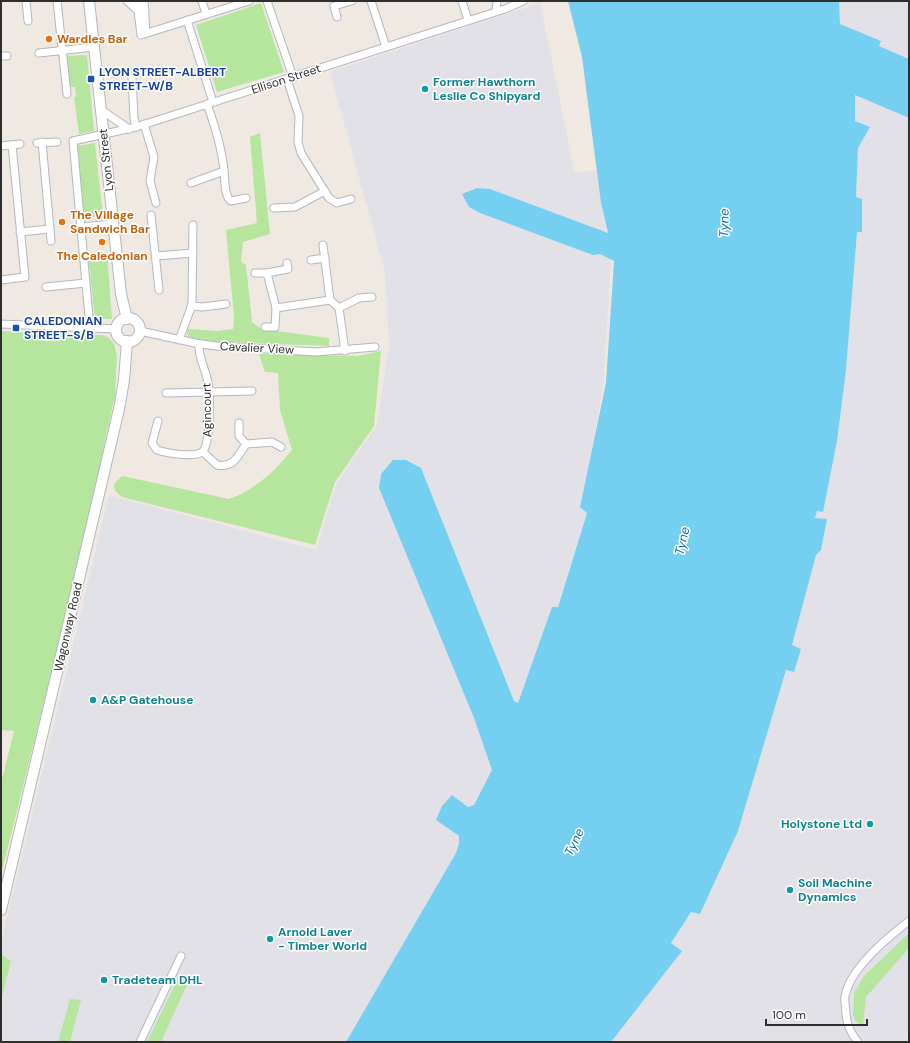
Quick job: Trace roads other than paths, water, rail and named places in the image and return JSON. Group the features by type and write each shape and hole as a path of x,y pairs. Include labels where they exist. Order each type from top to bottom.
{"main road":[{"name":"Lyon Street","path":"89,1 121,294 127,319"},
{"path":"130,318 137,322 140,331 136,339 127,341 119,336 117,329 119,322 130,318"},
{"name":"Wagonway Road","path":"1,910 119,409 124,380 127,341"}],"street":[{"path":"26,1 28,21"},
{"path":"57,1 67,94"},
{"path":"126,1 138,11 141,35 249,1"},
{"path":"135,1 145,10"},
{"path":"144,1 146,33"},
{"path":"202,1 206,14"},
{"path":"267,1 290,78 299,116 298,142 301,153 329,198 337,203 350,200"},
{"path":"337,17 334,6 352,1"},
{"path":"371,1 386,47"},
{"path":"462,1 468,20"},
{"path":"496,11 497,1"},
{"name":"Ellison Street","path":"81,227 73,141 133,128 386,47 520,2"},
{"path":"187,20 210,103 229,199 234,201 246,198"},
{"path":"39,53 94,48"},
{"path":"100,109 133,128 132,77"},
{"path":"117,120 134,118"},
{"path":"144,124 154,157 150,181 156,203"},
{"path":"51,241 39,142 57,142"},
{"path":"1,146 16,144 20,232 25,277 1,280"},
{"path":"191,183 224,171"},
{"path":"274,208 295,207 325,191"},
{"path":"151,215 159,290"},
{"path":"90,328 81,227 113,224"},
{"path":"179,340 192,306 193,225"},
{"path":"20,232 50,229"},
{"path":"324,245 330,300 339,308 345,350"},
{"path":"156,256 193,253"},
{"path":"311,260 325,258"},
{"path":"255,273 267,273 288,269 288,263"},
{"path":"265,327 275,326 276,308 267,273"},
{"path":"46,287 86,283"},
{"path":"339,308 359,298 372,297"},
{"path":"276,308 330,300"},
{"path":"192,306 226,304"},
{"path":"1,324 117,329"},
{"name":"Cavalier View","path":"140,331 199,344 316,352 375,347"},
{"name":"Agincourt","path":"158,421 152,443 157,450 179,455 198,454 203,452 208,441 209,391 200,356 199,344"},
{"path":"166,392 252,391"},
{"path":"239,423 239,436 246,444 272,442 281,447"},
{"name":"Agincourt","path":"203,452 217,465 228,466 234,463 246,444"},
{"path":"858,1042 852,1036 847,1022 845,996 850,984 868,957 888,937 909,921"},
{"path":"140,1042 181,956"}],"water":[{"name":"Tyne","path":"568,1 839,1 840,24 881,41 879,46 909,59 909,118 855,95 855,121 870,127 858,148 856,197 862,199 862,232 857,232 846,370 837,441 823,512 817,511 815,518 827,519 821,550 816,555 792,645 801,649 794,672 786,670 738,831 700,914 691,912 671,943 682,951 611,1042 346,1042 456,853 459,844 459,836 436,820 442,806 452,795 468,807 474,805 492,770 474,718 379,488 381,474 393,460 406,460 421,468 514,701 518,703 552,607 558,607 587,513 580,507 606,383 614,261 600,254 593,255 480,213 469,207 462,194 477,188 490,189 608,233 601,203 582,57"}],"place":[{"name":"Wardles Bar","path":"49,39"},
{"name":"LYON STREET-ALBERT STREET-W/B","path":"91,79"},
{"name":"Former Hawthorn Leslie Co Shipyard","path":"425,89"},
{"name":"The Village Sandwich Bar","path":"62,222"},
{"name":"The Caledonian","path":"102,242"},
{"name":"CALEDONIAN STREET-S/B","path":"16,328"},
{"name":"A&P Gatehouse","path":"93,700"},
{"name":"Holystone Ltd","path":"870,824"},
{"name":"Soil Machine Dynamics","path":"790,890"},
{"name":"Arnold Laver - Timber World","path":"270,939"},
{"name":"Tradeteam DHL","path":"104,980"}]}
